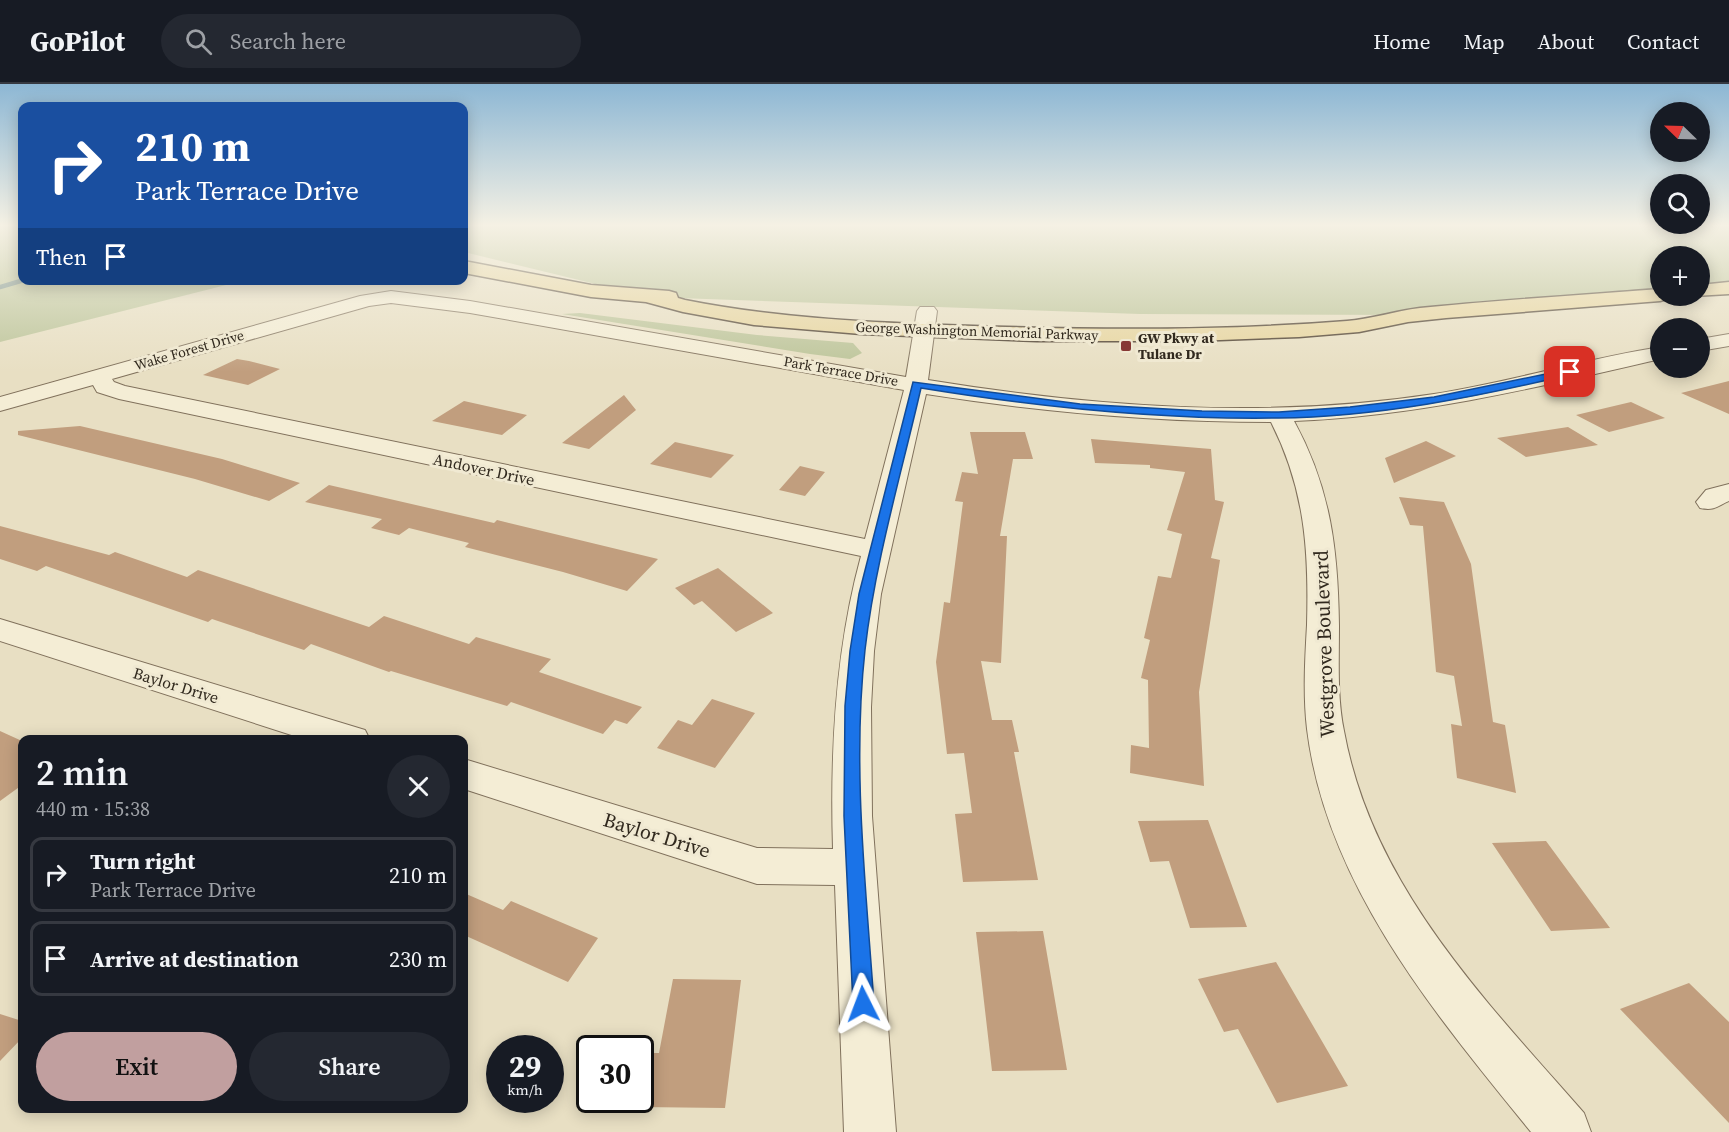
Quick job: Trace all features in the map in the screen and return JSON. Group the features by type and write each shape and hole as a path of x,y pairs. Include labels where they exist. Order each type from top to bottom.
{"main road":[{"name":"George Washington Memorial Parkway","path":"502,274 649,297 735,299 843,307"},
{"path":"1710,290 1729,288"},
{"name":"George Washington Memorial Parkway","path":"903,310 925,321 1055,336 1353,327 1413,315 1650,296"},
{"name":"George Washington Memorial Parkway","path":"649,297 670,304 741,316 830,325 1052,315"},
{"name":"George Washington Memorial Parkway","path":"1236,314 1350,311 1413,315"}],"street":[{"name":"Wake Forest Drive","path":"0,404 378,298"},
{"name":"Park Terrace Drive","path":"378,298 404,298 668,340 1003,398 1080,407 1202,414 1279,415 1350,411 1434,400 1650,355"},
{"path":"870,1132 852,816 853,706 864,605 917,384 925,321"},
{"path":"1710,343 1729,340"},
{"name":"Andover Drive","path":"99,376 105,387 120,392 876,550"},
{"name":"Westgrove Boulevard","path":"1279,415 1296,447 1318,521 1322,565 1325,729 1333,773 1352,828 1386,897 1437,975 1565,1132"},
{"name":"Baylor Drive","path":"0,630 336,735"},
{"name":"Baylor Drive","path":"468,775 757,866 823,868 855,866"}],"green space":[{"path":"0,274 18,274 18,285 226,285 0,342"},
{"path":"554,274 1650,274 1650,291 1413,315 1140,314 649,297"},
{"path":"1710,274 1729,274 1729,283 1710,285"},
{"path":"580,313 757,335 853,343 862,353 850,359 810,354 562,314"}],"building":[{"path":"237,359 280,369 248,385 203,375"},
{"path":"1729,381 1729,414 1681,393"},
{"path":"624,395 636,410 589,449 562,443"},
{"path":"464,401 527,415 502,435 432,421"},
{"path":"1631,402 1665,418 1609,432 1576,415"},
{"path":"80,426 222,459 300,483 269,501 195,479 18,435 18,431"},
{"path":"1568,427 1598,445 1526,457 1497,438"},
{"path":"970,432 1025,432 1033,459 1013,459 1000,536 1007,536 1001,663 981,661 992,720 1012,720 1019,752 1014,752 1038,880 963,882 955,814 972,813 964,753 947,754 936,662 944,602 950,603 963,502 955,501 962,472 978,474"},
{"path":"1091,439 1211,449 1215,500 1224,502 1211,558 1220,560 1199,692 1204,786 1130,773 1131,745 1149,748 1148,680 1141,678 1150,640 1144,638 1158,576 1171,578 1182,534 1167,530 1185,472 1150,468 1150,465 1095,463"},
{"path":"1426,441 1456,456 1394,483 1385,458"},
{"path":"675,442 734,455 711,478 650,464"},
{"path":"800,466 825,472 805,496 779,490"},
{"path":"329,485 494,523 497,520 658,559 627,591 465,547 469,543 409,528 399,535 371,528 382,519 305,502"},
{"path":"1399,497 1444,502 1471,564 1493,722 1505,725 1516,793 1457,778 1451,724 1462,726 1454,676 1436,672 1423,526 1410,525"},
{"path":"0,526 109,555 115,552 187,577 198,570 369,627 384,616 469,644 476,637 551,659 539,672 642,707 627,724 615,720 603,734 511,702 507,706 389,672 311,644 304,650 212,619 208,622 46,566 37,571 0,559"},
{"path":"718,568 773,613 736,632 702,601 694,605 675,588"},
{"path":"712,699 755,713 715,768 657,748 678,720 692,725"},
{"path":"0,731 18,739 18,788 0,801"},
{"path":"1208,820 1247,927 1190,928 1169,861 1150,862 1138,821"},
{"path":"1546,841 1610,928 1551,931 1492,843"},
{"path":"468,895 503,910 511,901 598,938 568,982 468,937"},
{"path":"1043,931 1067,1070 992,1071 976,932"},
{"path":"1276,962 1348,1086 1277,1103 1238,1029 1224,1032 1198,979"},
{"path":"673,979 741,980 725,1108 654,1107 654,1053 659,1053"},
{"path":"1689,983 1729,1022 1729,1123 1620,1009"},
{"path":"0,1014 18,1020 18,1042 0,1061"}],"waterway":[{"path":"0,287 18,282"}],"place":[{"name":"GW Pkwy at Tulane Dr","path":"1126,346"}],"route":[{"path":"863,1004 852,816 853,706 857,651 866,594 917,384 1003,398 1080,407 1202,414 1279,415 1350,411 1434,400 1570,372"}]}
